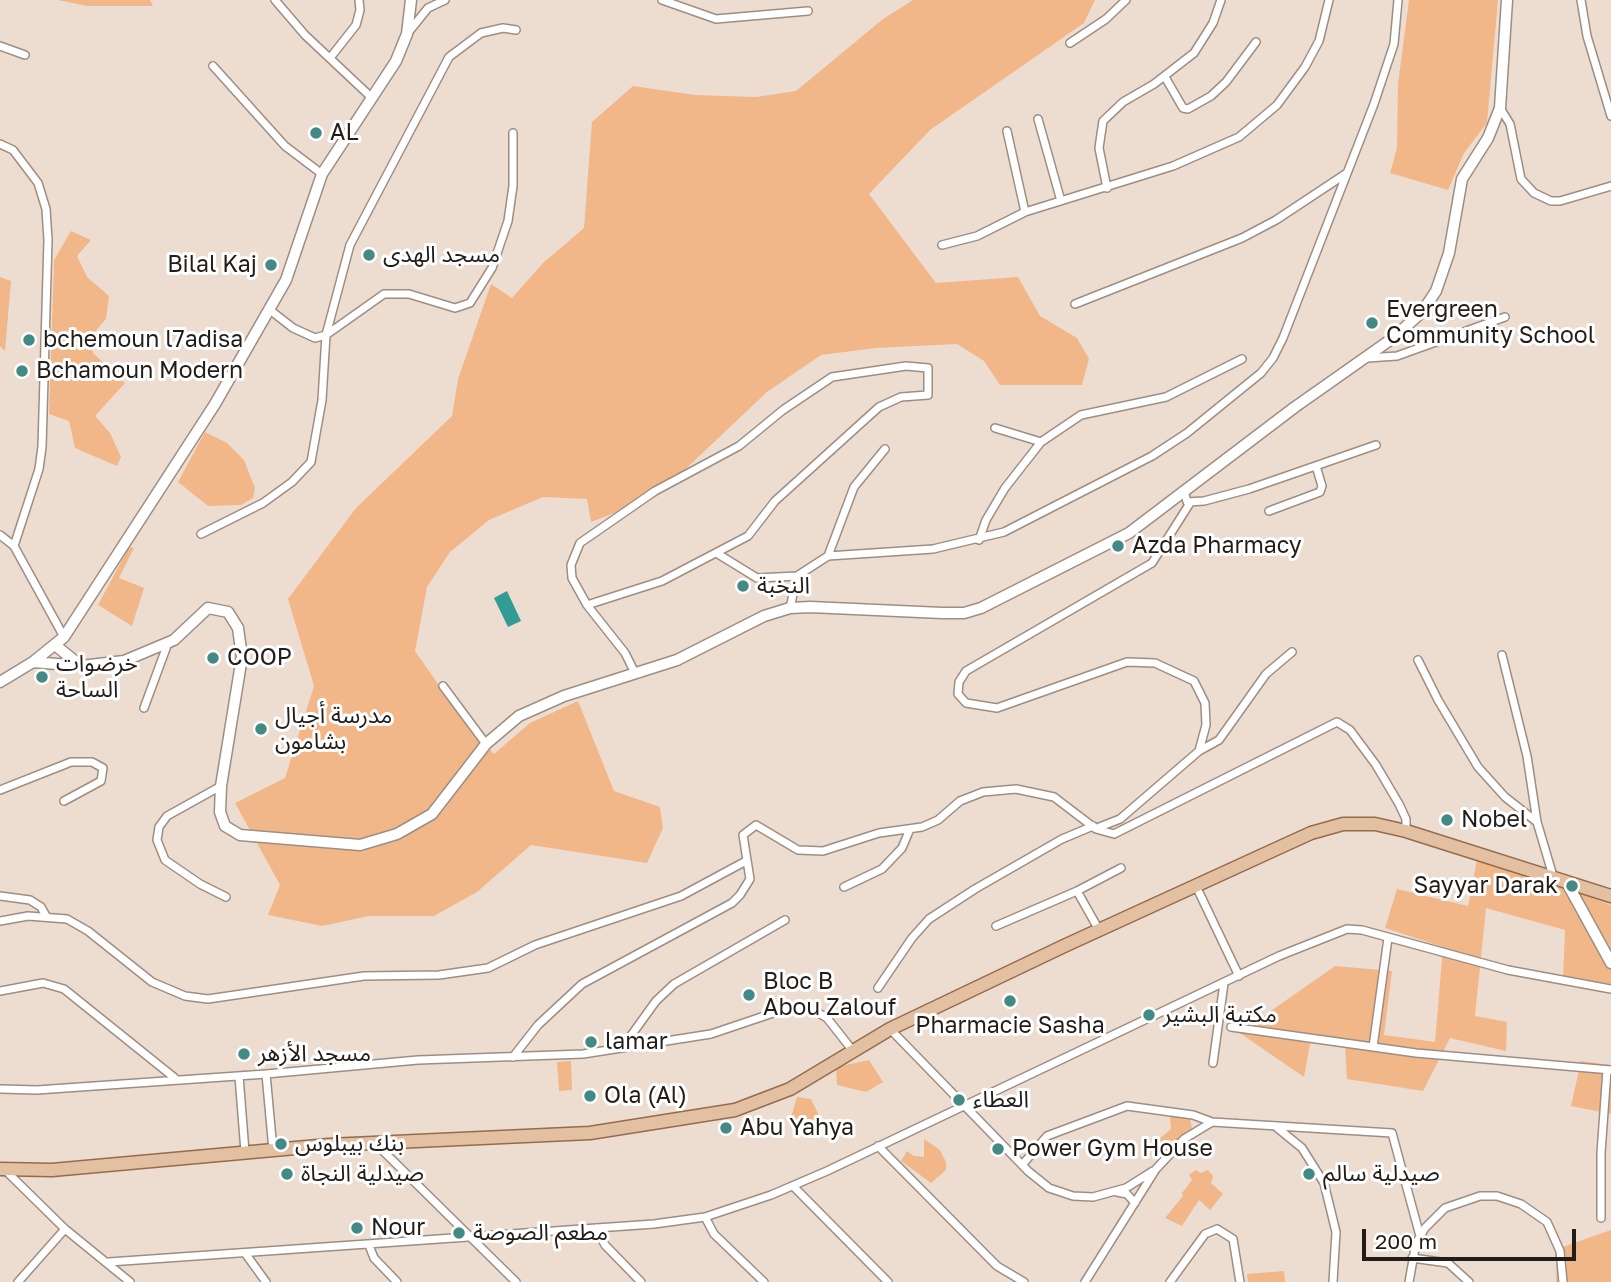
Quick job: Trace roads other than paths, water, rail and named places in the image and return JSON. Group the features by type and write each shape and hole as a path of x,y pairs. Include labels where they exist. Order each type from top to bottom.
{"main road":[{"path":"2,1169 52,1170 374,1142 590,1133 724,1112 770,1099 890,1029 1099,930 1329,827 1356,822 1406,831 1611,896"}],"street":[{"path":"275,0 305,35 371,97"},
{"path":"330,58 356,25 360,10 359,0"},
{"path":"0,682 33,662 64,637 215,404 286,280 322,174 396,61 407,34 411,0"},
{"path":"662,0 716,19 808,10"},
{"path":"1070,43 1106,19 1126,0"},
{"path":"1107,188 1099,148 1103,121 1123,102 1183,64 1202,43 1220,0"},
{"path":"942,245 977,236 1025,212 1107,188 1212,151 1257,125 1277,106 1306,67 1319,41 1329,0"},
{"path":"718,554 757,578 797,576 828,556 933,549 1004,532 1152,456 1187,433 1261,373 1273,358 1283,338 1388,66 1398,0"},
{"path":"33,662 81,666 124,661 167,643 208,608 228,612 236,622 242,657 233,726 221,786 222,819 225,826 240,835 347,845 371,844 413,827 432,814 486,744 507,724 536,707 677,660 764,616 790,608 942,613 975,611 1114,543 1409,326 1436,292 1449,253 1462,178 1488,138 1500,108 1507,0"},
{"path":"1581,0 1587,36 1611,116"},
{"path":"407,34 428,8 438,1"},
{"path":"201,534 264,503 292,482 311,462 322,400 326,335 350,245 449,57 481,33 503,28 516,30"},
{"path":"1165,77 1183,108 1188,108 1211,96 1226,82 1256,42"},
{"path":"0,46 24,55"},
{"path":"213,66 285,146 322,174"},
{"path":"1500,108 1510,124 1521,179 1534,193 1551,201 1560,201 1611,186"},
{"path":"1038,119 1061,201"},
{"path":"1007,131 1025,212"},
{"path":"270,310 303,334 315,338 326,335 384,294 409,293 455,308 470,303 492,268 508,221 513,186 513,133"},
{"path":"0,145 13,150 38,183 46,209 48,240 42,447 39,469 14,546"},
{"path":"1074,304 1242,238 1276,220 1348,172"},
{"path":"1366,358 1397,356 1505,317"},
{"path":"979,540 986,520 1005,488 1041,442 1081,415 1166,397 1242,359"},
{"path":"587,605 663,581 748,536 775,502 879,407 901,397 928,395 928,368 906,366 832,377 783,410 733,450 655,491 588,537 574,552 572,578 587,605 613,635 635,673"},
{"path":"995,428 1041,442"},
{"path":"1199,751 1206,725 1205,703 1195,681 1155,663 1127,662 997,708 966,702 958,694 959,682 966,671 1152,563 1190,503 1249,489 1376,445"},
{"path":"828,556 854,487 885,449"},
{"path":"1269,511 1320,492 1322,486 1316,466"},
{"path":"1184,489 1186,502 1190,503"},
{"path":"0,535 14,546 64,637"},
{"path":"790,608 797,576"},
{"path":"144,708 167,643"},
{"path":"55,645 81,666"},
{"path":"878,988 929,919 1062,839 1120,819 1199,751 1219,740 1266,674 1292,652"},
{"path":"1502,655 1529,767 1537,822 1553,876"},
{"path":"1418,660 1438,700 1478,767 1505,797 1537,822"},
{"path":"443,686 486,744"},
{"path":"513,1057 538,1025 582,984 732,903 749,885 743,835 756,825 778,840 806,852 823,851 879,833 931,824 960,801 983,792 1016,789 1054,797 1095,827 1115,834 1337,722 1350,730 1376,765 1399,803 1406,819 1406,831"},
{"path":"0,790 71,762 92,762 103,768 101,781 64,801"},
{"path":"221,786 167,817 159,827 157,840 164,860 200,884 226,897"},
{"path":"844,887 882,869 902,848 910,829"},
{"path":"0,921 20,916 46,916 78,923 143,976 166,989 208,999 364,975 439,975 488,968 534,945 681,897 746,861"},
{"path":"996,926 1077,891 1121,868"},
{"path":"1566,881 1611,963"},
{"path":"1196,886 1239,976"},
{"path":"1077,891 1099,930"},
{"path":"0,896 30,900 41,907 46,916"},
{"path":"622,1048 656,1001 674,984 785,920"},
{"path":"109,1262 596,1228 705,1217 793,1186 1335,932 1362,930 1508,970 1611,989"},
{"path":"1373,1047 1388,938"},
{"path":"0,991 43,983 64,989 176,1079"},
{"path":"1213,1063 1224,983"},
{"path":"0,1089 27,1091 418,1060 569,1055 711,1034 782,1009 802,1006 827,1018 853,1051"},
{"path":"1231,1027 1373,1047 1609,1070 1601,1153 1601,1218"},
{"path":"890,1029 1022,1165 1038,1180 1063,1194 1087,1198 1116,1192 1156,1169"},
{"path":"266,1074 273,1150"},
{"path":"239,1076 246,1152"},
{"path":"1022,1165 1047,1136 1128,1106 1193,1115 1212,1122 1392,1133 1420,1236"},
{"path":"1085,1282 1156,1169 1184,1139 1212,1122"},
{"path":"1275,1125 1302,1147 1324,1183 1336,1232 1333,1282"},
{"path":"374,1142 516,1282"},
{"path":"878,1146 997,1266 1024,1282"},
{"path":"2,1169 65,1229 109,1262 130,1282"},
{"path":"793,1186 888,1282"},
{"path":"1116,1192 1127,1194 1135,1203"},
{"path":"1409,1282 1412,1258 1420,1236 1436,1214 1456,1202 1480,1196 1506,1198 1532,1209 1547,1222 1560,1251 1563,1282"},
{"path":"705,1217 715,1234 764,1282"},
{"path":"596,1228 605,1245 641,1282"},
{"path":"18,1282 65,1229"},
{"path":"1170,1282 1205,1234 1217,1229 1229,1233 1233,1239 1241,1282"},
{"path":"369,1245 374,1258 397,1282"},
{"path":"245,1252 266,1282"},
{"path":"1412,1258 1448,1263 1469,1282"}],"water":[{"path":"507,591 521,621 508,627 494,598"}],"place":[{"name":"AL","path":"316,133"},
{"name":"مسجد الهدى","path":"369,255"},
{"name":"Bilal Kaj","path":"271,265"},
{"name":"Evergreen Community School","path":"1372,323"},
{"name":"bchemoun l7adisa","path":"29,340"},
{"name":"Bchamoun Modern","path":"22,371"},
{"name":"Azda Pharmacy","path":"1118,546"},
{"name":"النخبة","path":"743,586"},
{"name":"COOP","path":"213,658"},
{"name":"خرضوات الساحة","path":"42,677"},
{"name":"مدرسة أجيال بشامون","path":"261,729"},
{"name":"Nobel","path":"1447,820"},
{"name":"Sayyar Darak","path":"1572,886"},
{"name":"Bloc B Abou Zalouf","path":"749,995"},
{"name":"Pharmacie Sasha","path":"1010,1001"},
{"name":"مكتبة البشير","path":"1149,1015"},
{"name":"lamar","path":"591,1042"},
{"name":"مسجد الأزهر","path":"244,1054"},
{"name":"Ola (Al)","path":"590,1096"},
{"name":"العطاء","path":"959,1100"},
{"name":"Abu Yahya","path":"726,1128"},
{"name":"بنك بيبلوس","path":"281,1144"},
{"name":"Power Gym House","path":"998,1149"},
{"name":"صيدلية النجاة","path":"287,1174"},
{"name":"صيدلية سالم","path":"1309,1174"},
{"name":"Nour","path":"357,1228"},
{"name":"مطعم الصوصة","path":"459,1233"}]}
